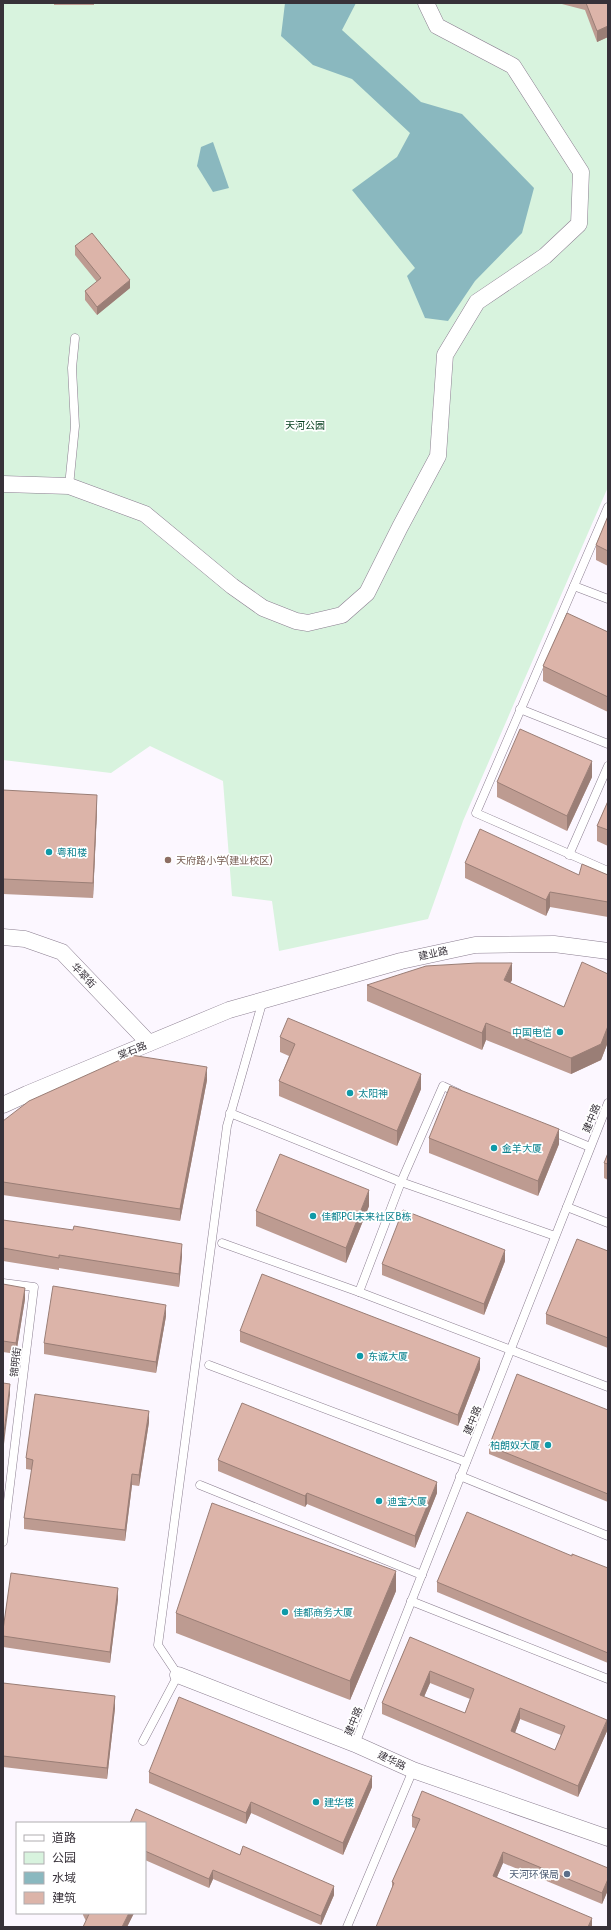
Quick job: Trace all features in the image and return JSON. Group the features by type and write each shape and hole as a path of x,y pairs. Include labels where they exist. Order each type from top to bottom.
{"street":[{"path":"3,484 69,486 145,514 232,586 263,608 296,621 308,623 342,615 367,593 438,456 445,355 477,302 545,256 579,224 581,172 513,66 437,26 426,3"},
{"name":"华翠街","path":"3,938 24,939 62,952 149,1043"},
{"name":"建业路","path":"263,1000 401,961 475,945 554,944 608,952"},
{"name":"棠石路","path":"3,1105 230,1010 263,1000"},
{"name":"建华路","path":"178,1675 355,1744 413,1770 607,1836"}],"lane":[{"path":"69,486 75,426 72,368 75,338"},
{"path":"608,507 476,813 608,871"},
{"path":"574,586 608,599"},
{"path":"520,709 608,744"},
{"path":"569,855 608,766"},
{"path":"143,1741 178,1675 158,1645 230,1113 263,1000"},
{"path":"359,1292 401,1182 443,1086 465,1096"},
{"name":"建中路","path":"355,1744 608,1103"},
{"path":"230,1113 401,1182 555,1236"},
{"path":"539,1126 590,1147"},
{"path":"567,1207 608,1223"},
{"path":"222,1243 511,1349 608,1388"},
{"name":"锦明街","path":"3,1283 34,1287 3,1542"},
{"path":"209,1365 466,1462"},
{"path":"460,1476 608,1536"},
{"path":"200,1485 422,1575"},
{"path":"411,1600 608,1679"},
{"path":"347,1927 413,1770"}],"green space":[{"name":"天河公园","path":"3,3 608,3 608,487 463,821 428,919 279,951 272,901 232,896 223,781 150,746 111,773 3,760"}],"water":[{"path":"285,3 356,3 342,30 421,102 462,114 534,188 522,233 475,281 448,321 425,318 407,276 415,268 352,190 397,157 410,133 352,79 313,65 281,36"},
{"path":"213,142 229,188 213,192 197,166 201,147"}],"building":[{"path":"586,3 608,3 608,26 597,31"},
{"path":"92,233 130,280 97,307 85,291 101,278 75,246"},
{"path":"608,516 608,551 596,545"},
{"path":"567,613 608,632 608,697 543,666"},
{"path":"520,729 592,761 567,816 497,782"},
{"name":"粤和楼","path":"3,790 97,795 93,883 3,879"},
{"path":"608,801 608,830 597,826"},
{"path":"480,829 579,875 582,864 608,875 608,902 550,892 546,900 465,863"},
{"path":"582,962 608,974 608,1026 601,1044 571,1058 486,1023 482,1033 367,985 426,966 477,963 512,963 504,980 564,1007"},
{"name":"太阳神","path":"288,1018 421,1074 397,1131 279,1081 295,1044 280,1037"},
{"path":"131,1055 207,1067 180,1209 3,1182 3,1121 29,1101"},
{"name":"金羊大厦","path":"450,1086 559,1129 538,1181 429,1138"},
{"path":"608,1153 608,1164 604,1163"},
{"name":"佳都PCI未来社区B栋","path":"280,1154 369,1190 346,1248 256,1211"},
{"path":"403,1210 505,1250 484,1304 382,1264"},
{"path":"3,1220 73,1230 74,1226 182,1244 179,1274 59,1255 59,1258 3,1248"},
{"path":"577,1239 608,1251 608,1338 546,1314"},
{"name":"东诚大厦","path":"262,1274 480,1358 458,1415 240,1331"},
{"path":"3,1284 25,1288 16,1343 3,1341"},
{"path":"53,1286 166,1305 156,1362 44,1343"},
{"name":"柏朗奴大厦","path":"517,1374 608,1410 608,1494 489,1446"},
{"path":"3,1383 10,1384 3,1441"},
{"path":"35,1394 149,1411 139,1475 132,1474 125,1530 24,1518 33,1460 26,1458"},
{"path":"242,1403 437,1482 415,1536 307,1493 305,1496 218,1460"},
{"name":"佳都商务大厦","path":"212,1503 396,1571 350,1681 176,1613"},
{"path":"467,1512 572,1556 572,1554 608,1568 608,1653 437,1582"},
{"path":"11,1573 118,1588 110,1652 3,1636"},
{"path":"410,1637 607,1720 578,1786 382,1703","holes":["430,1671 474,1689 465,1713 420,1695","520,1708 565,1726 555,1750 511,1731"]},
{"path":"3,1683 115,1696 107,1768 3,1756"},
{"path":"179,1697 372,1776 343,1843 251,1802 246,1813 149,1772"},
{"path":"422,1791 608,1868 608,1879 602,1893 503,1852 493,1876 592,1918 588,1927 376,1927 394,1883 392,1882 420,1819 412,1816"},
{"path":"136,1809 240,1855 243,1846 334,1886 321,1916 213,1870 209,1879 146,1851 146,1822 130,1822"},
{"path":"89,1914 128,1914 122,1927 83,1927"}],"place":[{"name":"粤和楼","path":"49,852"},
{"name":"天府路小学(建业校区)","path":"168,860"},
{"name":"中国电信","path":"560,1032"},
{"name":"太阳神","path":"350,1093"},
{"name":"金羊大厦","path":"494,1148"},
{"name":"佳都PCI未来社区B栋","path":"313,1216"},
{"name":"东诚大厦","path":"360,1356"},
{"name":"柏朗奴大厦","path":"548,1445"},
{"name":"迪宝大厦","path":"379,1501"},
{"name":"佳都商务大厦","path":"285,1612"},
{"name":"建华楼","path":"316,1802"},
{"name":"天河环保局","path":"567,1874"}]}
